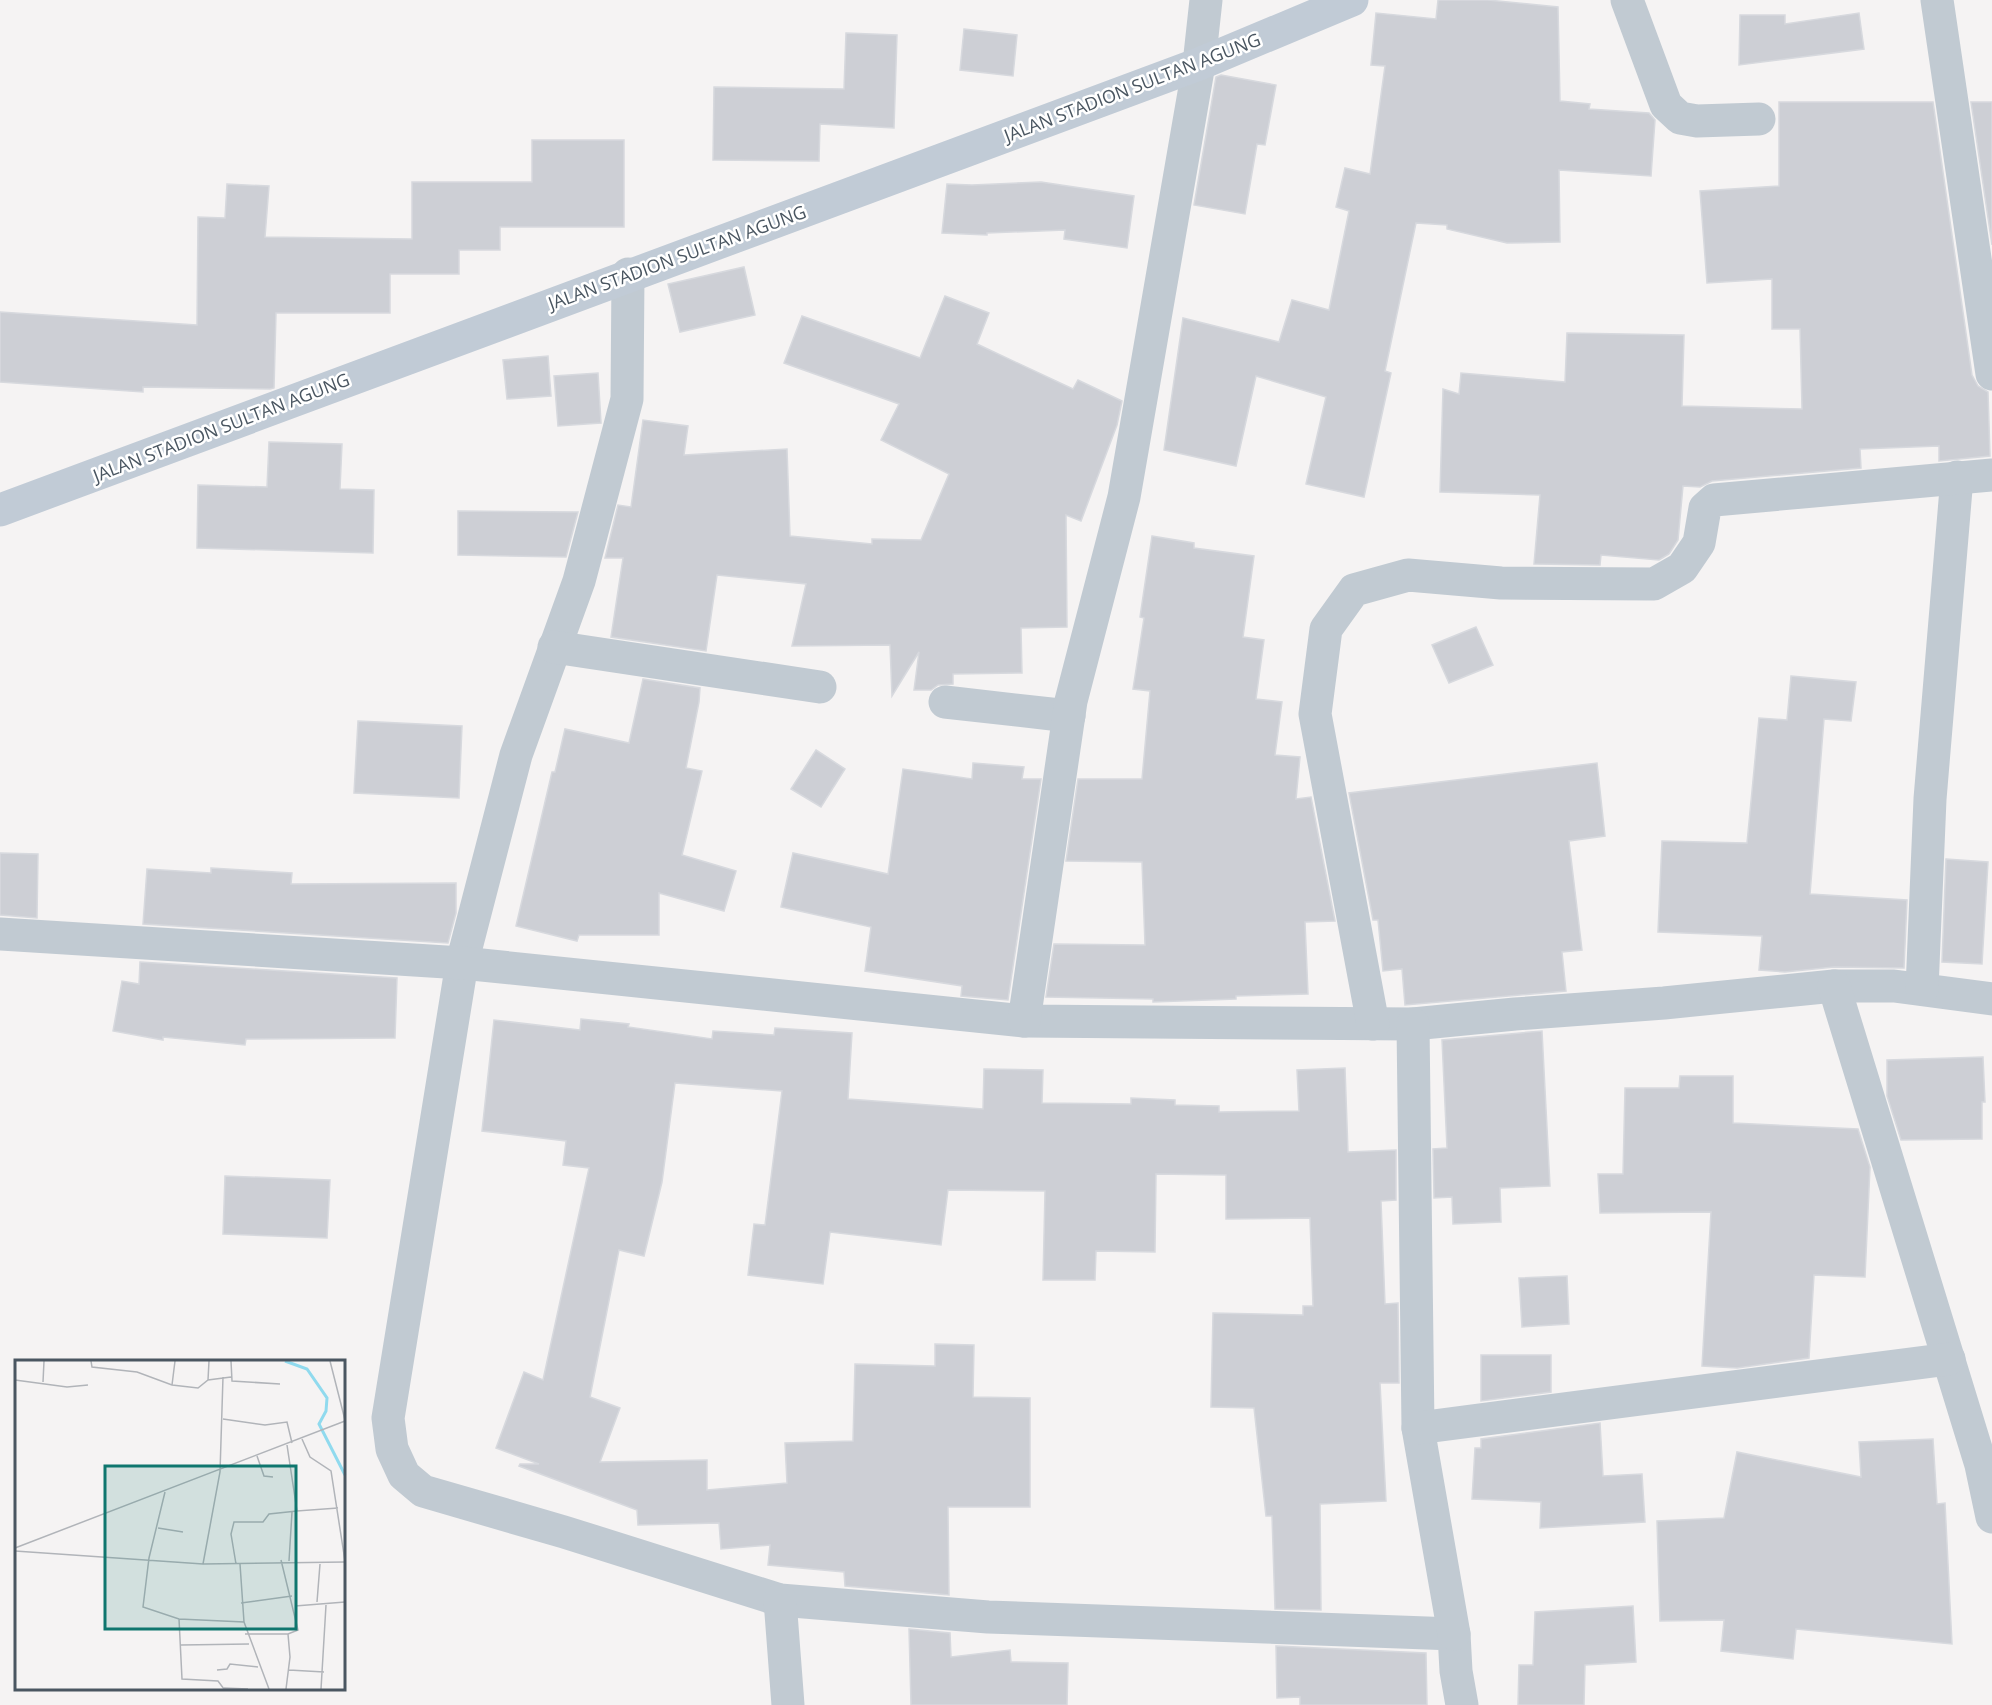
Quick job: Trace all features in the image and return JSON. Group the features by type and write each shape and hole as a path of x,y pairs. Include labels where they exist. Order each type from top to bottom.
{"main road":[{"name":"JALAN STADION SULTAN AGUNG","path":"0,510 628,274 1199,64 1352,0"}],"street":[{"path":"1024,1021 1069,716 1124,497 1199,64 1206,0"},
{"path":"1627,0 1666,105 1680,118 1697,122 1759,119"},
{"path":"1937,0 1992,374"},
{"path":"628,274 627,399 579,581 516,755 462,963 388,1418 392,1449 404,1475 423,1491 564,1532 780,1600 988,1617 1454,1634"},
{"path":"1373,1024 1315,714 1326,629 1354,591 1408,575 1501,583 1654,584 1682,568 1698,543 1705,508 1714,500 1957,477 1992,476"},
{"path":"1923,989 1930,799 1957,477"},
{"path":"554,647 820,687"},
{"path":"945,702 1069,716"},
{"path":"0,934 462,963 1024,1021 1413,1024 1834,986 1894,986 1992,999"},
{"path":"1834,986 1949,1359 1986,1464 1992,1517"},
{"path":"1413,1024 1418,1428 1454,1634 1461,1705"},
{"path":"1418,1428 1949,1359"},
{"path":"780,1600 788,1705"}],"building":[{"path":"1438,0 1488,0 1558,7 1560,101 1590,104 1589,109 1649,113 1655,120 1651,176 1559,170 1560,242 1507,243 1447,229 1447,225 1416,223 1385,371 1391,373 1364,497 1306,484 1326,397 1256,376 1236,466 1164,450 1183,318 1279,342 1292,300 1329,310 1349,211 1336,207 1345,168 1370,174 1385,66 1371,65 1376,13 1436,19"},
{"path":"1859,13 1864,49 1739,65 1740,15 1785,15 1785,24"},
{"path":"964,29 1017,35 1013,76 960,70"},
{"path":"846,33 897,35 894,128 820,124 819,161 713,160 714,87 844,89"},
{"path":"1221,75 1276,85 1265,145 1257,144 1245,214 1194,205 1216,77"},
{"path":"1779,102 1933,102 1972,375 1978,386 1988,392 1990,456 1939,461 1939,446 1860,449 1861,468 1712,481 1700,487 1683,486 1678,540 1669,554 1659,560 1601,555 1600,565 1534,564 1540,495 1440,492 1443,389 1459,394 1461,373 1565,382 1567,333 1684,335 1682,406 1802,409 1800,329 1772,329 1772,279 1707,283 1700,191 1779,186"},
{"path":"1971,102 1992,102 1992,245"},
{"path":"532,140 624,140 624,227 500,227 500,250 459,250 459,274 390,274 390,313 276,313 274,388 270,389 143,387 143,392 0,382 0,312 197,325 198,217 225,218 227,184 269,186 265,237 412,239 412,182 532,182"},
{"path":"1041,182 1134,196 1127,248 1064,239 1065,230 987,233 987,235 942,233 947,184"},
{"path":"744,267 755,315 680,332 668,284"},
{"path":"945,296 989,313 977,344 1073,389 1078,380 1122,401 1117,425 1081,521 1066,515 1067,627 1021,628 1022,673 953,674 953,684 938,685 931,690 914,690 919,652 892,696 890,645 792,646 806,584 717,575 706,651 611,637 623,558 605,558 618,505 631,507 643,420 688,426 684,455 787,449 790,536 872,544 872,539 921,540 949,474 881,440 899,404 784,363 802,316 920,358"},
{"path":"548,356 551,396 507,399 503,360"},
{"path":"598,373 601,423 558,426 554,376"},
{"path":"269,442 342,444 340,489 374,490 373,553 197,548 198,485 267,487"},
{"path":"458,511 578,512 566,557 458,555"},
{"path":"1152,536 1194,543 1194,548 1254,556 1243,637 1264,640 1256,699 1282,702 1275,755 1300,757 1296,799 1311,797 1335,921 1305,922 1308,994 1153,1002 1153,999 1046,997 1054,944 1145,945 1142,862 1066,861 1078,779 1142,779 1150,691 1133,689 1144,618 1140,617"},
{"path":"1476,627 1493,665 1449,683 1432,645"},
{"path":"1791,676 1856,682 1851,721 1824,719 1810,894 1907,900 1904,968 1834,967 1785,972 1759,970 1762,936 1658,932 1662,841 1747,843 1759,718 1787,720"},
{"path":"643,679 700,688 686,768 702,771 682,855 736,871 724,911 659,893 659,935 579,935 577,941 516,926 552,772 555,772 565,729 629,743"},
{"path":"358,721 462,726 459,798 354,793"},
{"path":"816,750 845,769 821,807 791,789"},
{"path":"973,763 1024,767 1022,779 1041,779 1008,1000 961,996 962,986 865,971 871,927 781,907 793,853 888,874 903,769 972,779"},
{"path":"1597,763 1605,836 1569,841 1582,950 1562,952 1566,991 1405,1005 1402,969 1383,971 1378,920 1373,920 1349,793"},
{"path":"0,853 38,854 37,918 0,915"},
{"path":"1946,859 1988,862 1982,964 1942,962"},
{"path":"211,868 292,873 291,884 456,883 456,913 448,943 143,924 147,869 211,873"},
{"path":"140,962 397,978 395,1038 246,1039 245,1045 163,1037 163,1040 113,1031 122,981 139,984"},
{"path":"581,1019 629,1024 628,1027 712,1039 713,1031 774,1035 775,1028 852,1033 848,1099 983,1109 984,1069 1043,1070 1042,1103 1131,1104 1131,1098 1175,1100 1175,1105 1219,1106 1219,1112 1299,1111 1297,1070 1345,1068 1348,1152 1396,1150 1396,1200 1381,1201 1385,1304 1398,1303 1399,1383 1380,1383 1386,1501 1320,1504 1321,1610 1275,1609 1272,1516 1266,1516 1254,1408 1211,1407 1213,1313 1303,1315 1303,1306 1313,1306 1310,1218 1226,1219 1226,1175 1156,1174 1155,1252 1096,1251 1095,1280 1043,1280 1045,1191 948,1190 941,1245 830,1232 823,1284 748,1275 754,1224 765,1225 782,1091 675,1083 662,1182 644,1256 619,1250 590,1397 620,1408 600,1462 707,1460 707,1490 787,1483 785,1443 853,1441 855,1364 935,1366 935,1344 974,1345 973,1397 1030,1398 1030,1507 948,1507 949,1595 845,1586 844,1572 768,1565 770,1545 721,1549 719,1523 638,1525 637,1510 519,1466 520,1464 539,1464 496,1448 524,1372 543,1380 589,1168 563,1165 566,1141 482,1131 494,1020 580,1030"},
{"path":"1542,1031 1550,1186 1500,1188 1501,1222 1453,1224 1452,1197 1434,1198 1433,1149 1447,1148 1442,1040"},
{"path":"1983,1057 1985,1102 1982,1102 1982,1139 1901,1140 1887,1096 1887,1060"},
{"path":"1680,1076 1733,1076 1733,1123 1858,1129 1870,1167 1865,1277 1814,1275 1809,1358 1737,1368 1702,1366 1711,1212 1600,1213 1598,1174 1623,1174 1625,1088 1679,1088"},
{"path":"225,1176 330,1180 327,1238 223,1234"},
{"path":"1567,1276 1569,1324 1522,1327 1519,1278"},
{"path":"1481,1355 1551,1355 1551,1392 1481,1401"},
{"path":"1600,1423 1603,1476 1642,1474 1645,1522 1540,1528 1541,1502 1472,1499 1475,1448 1481,1448 1481,1439"},
{"path":"1933,1439 1937,1504 1945,1503 1952,1644 1796,1629 1793,1659 1721,1651 1724,1620 1660,1621 1657,1521 1724,1518 1737,1452 1861,1477 1859,1442"},
{"path":"1633,1606 1636,1662 1585,1665 1584,1705 1518,1705 1519,1665 1533,1665 1535,1612"},
{"path":"909,1629 950,1633 951,1657 1010,1650 1011,1662 1068,1663 1067,1705 911,1705"},
{"path":"1276,1646 1426,1653 1427,1705 1300,1705 1300,1697 1277,1698"}]}
